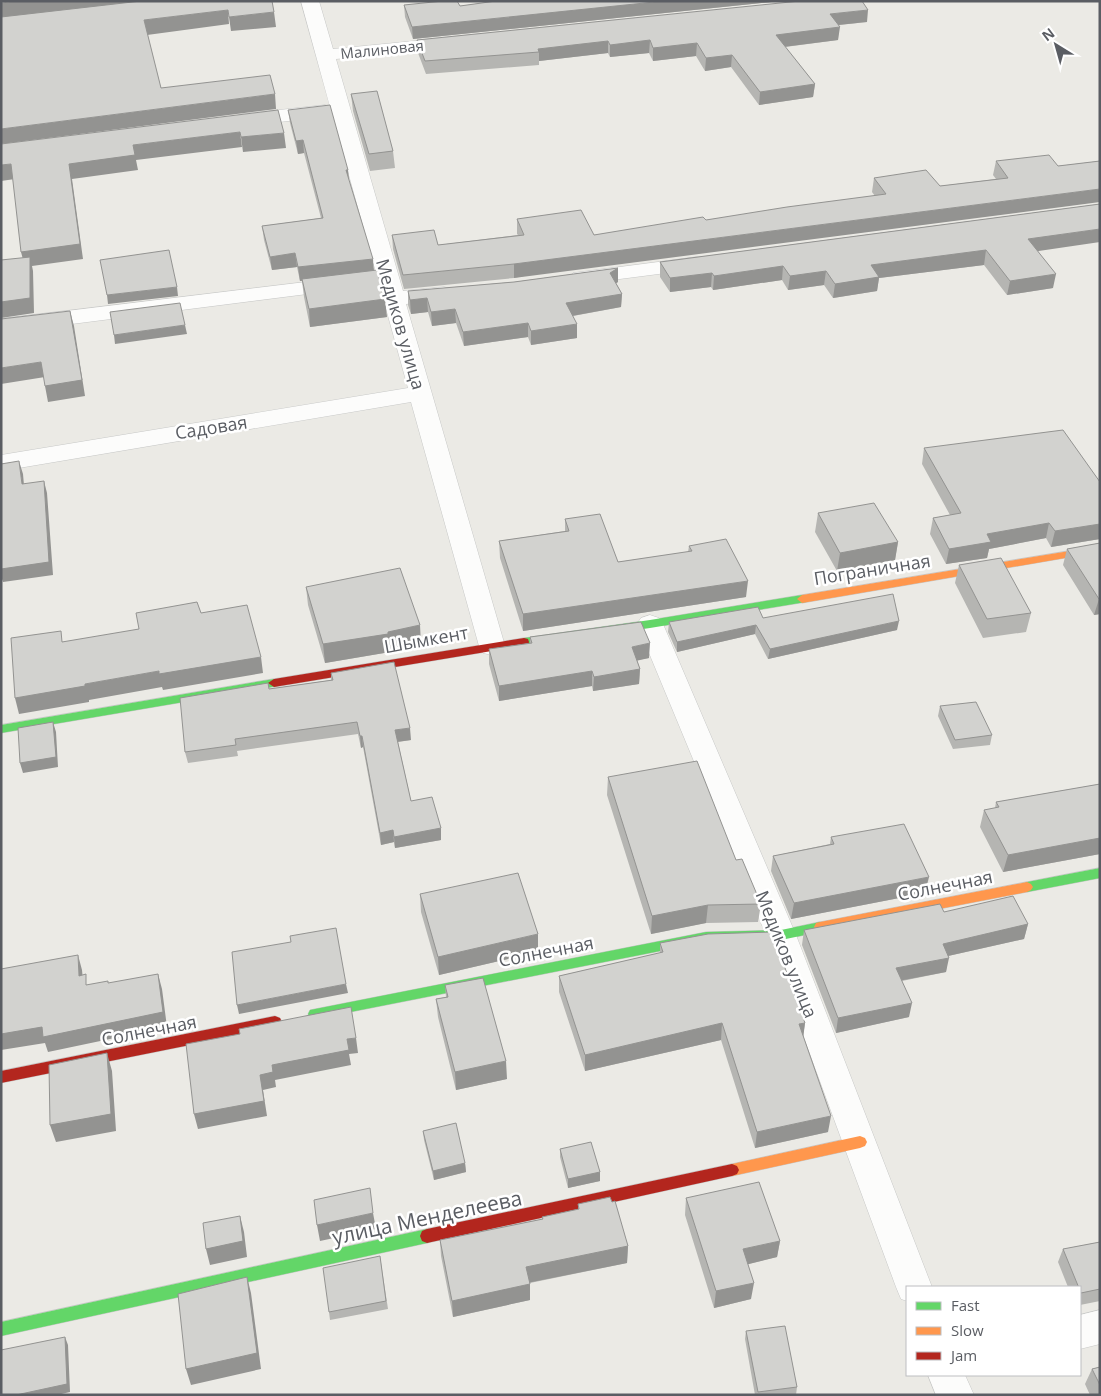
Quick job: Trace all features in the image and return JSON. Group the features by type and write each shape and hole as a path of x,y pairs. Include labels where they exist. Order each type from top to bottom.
{"street":[{"name":"Медиков улица","path":"310,1 339,109 377,285 421,393 492,646"},
{"name":"Малиновая","path":"325,55 471,40"},
{"path":"226,122 339,109"},
{"path":"563,281 720,259"},
{"path":"1,326 377,285 467,292"},
{"name":"Садовая","path":"1,463 141,438 421,393"},
{"name":"Пограничная","path":"650,624 1100,549"},
{"name":"Медиков улица","path":"650,624 781,935 914,1286"},
{"name":"Шымкент","path":"1,729 492,646 650,624"},
{"name":"Солнечная","path":"305,1016 706,936 781,935 1100,873"},
{"name":"Солнечная","path":"1,1077 285,1020"},
{"name":"улица Менделеева","path":"1,1329 860,1142"},
{"path":"1081,1332 1100,1327"},
{"path":"947,1376 955,1395"}],"building":[{"path":"1,1 19,1 1,3"},
{"path":"141,1 272,1 274,12 229,17 228,10 144,20 161,88 270,75 275,94 1,129 1,17"},
{"path":"457,1 460,6 496,1 664,1 412,27 404,5"},
{"path":"800,1 862,1 868,10 830,14 840,27 776,35 815,84 760,92 732,55 706,58 697,43 653,48 650,40 610,45 608,41 538,49 539,52 425,61 417,40"},
{"path":"377,91 393,151 369,154 351,94"},
{"path":"330,105 348,170 346,170 373,259 298,267 295,253 270,257 262,226 323,218 303,140 296,141 288,110"},
{"path":"278,110 284,133 241,137 240,132 133,145 135,155 69,164 80,244 21,252 11,164 1,165 1,144"},
{"path":"1049,155 1058,166 1100,161 1100,189 514,264 403,275 392,235 434,230 438,245 524,235 517,219 581,210 594,235 703,217 706,220 886,194 874,178 926,170 940,186 1008,178 996,161"},
{"path":"1100,204 1100,229 1028,239 1056,274 1010,281 986,250 871,265 879,277 835,284 826,271 790,276 783,266 714,276 712,273 670,278 660,262"},
{"path":"169,250 177,287 107,295 100,260"},
{"path":"30,257 30,298 1,302 1,260"},
{"path":"618,268 610,273 622,294 566,303 577,324 531,331 528,323 463,332 455,309 431,312 427,298 410,300 408,291 514,282"},
{"path":"377,270 385,299 309,309 302,279"},
{"path":"180,303 185,325 114,335 110,312"},
{"path":"70,311 82,380 45,386 41,362 1,368 1,319"},
{"path":"1063,430 1100,482 1100,524 1055,531 1049,523 987,534 991,542 949,549 933,518 961,513 924,448"},
{"path":"19,461 22,484 44,481 49,562 1,569 1,464"},
{"path":"874,503 898,542 840,553 818,513"},
{"path":"600,514 618,562 692,551 689,546 726,539 748,581 523,614 499,541 569,531 565,519"},
{"path":"1100,543 1100,599 1099,599 1067,549"},
{"path":"1001,558 1031,613 987,619 959,565"},
{"path":"400,568 420,625 388,632 388,634 323,644 306,587"},
{"path":"893,594 899,621 770,649 756,625 677,642 669,622 758,607 763,618"},
{"path":"197,602 201,613 247,605 261,657 159,674 159,671 15,698 11,638 61,631 62,642 139,629 136,613"},
{"path":"641,622 650,643 632,647 640,669 594,677 592,671 499,686 489,649 532,643 530,637"},
{"path":"394,662 410,728 395,730 411,801 432,797 441,828 394,837 393,830 380,833 362,736 360,736 357,722 235,739 236,745 185,752 180,698 268,683 269,689 333,680 331,673"},
{"path":"976,702 992,735 955,740 940,706"},
{"path":"53,722 56,757 20,763 18,728"},
{"path":"697,761 736,860 742,859 761,904 708,905 652,916 608,777"},
{"path":"1100,784 1100,838 1008,855 984,810 999,807 996,802"},
{"path":"904,824 929,877 794,903 773,856 834,844 831,837"},
{"path":"518,873 538,934 438,957 420,894"},
{"path":"1013,896 1028,924 943,944 949,958 896,968 912,1003 838,1018 804,930 940,904 944,912"},
{"path":"336,928 346,984 237,1005 232,952 291,942 290,936"},
{"path":"772,932 805,1023 799,1024 831,1116 757,1132 722,1023 585,1055 559,976 663,952 660,943 708,934"},
{"path":"78,955 79,976 86,974 86,985 158,974 163,1012 43,1037 42,1027 1,1034 1,969"},
{"path":"483,978 506,1061 455,1072 436,999 448,997 445,985"},
{"path":"351,1007 356,1038 347,1039 349,1050 272,1065 273,1072 260,1075 264,1101 194,1114 186,1044 240,1034 239,1029"},
{"path":"107,1053 111,1114 50,1125 49,1065"},
{"path":"456,1123 465,1163 433,1171 423,1131"},
{"path":"591,1142 600,1172 568,1179 560,1149"},
{"path":"759,1182 780,1241 743,1249 754,1283 716,1291 686,1198"},
{"path":"370,1188 373,1213 317,1225 314,1200"},
{"path":"610,1197 612,1202 615,1201 628,1246 526,1267 530,1284 452,1301 440,1240 543,1219 542,1217 579,1209 578,1204"},
{"path":"240,1216 243,1241 206,1249 203,1223"},
{"path":"1100,1242 1100,1289 1081,1293 1081,1286 1078,1286 1063,1249"},
{"path":"380,1256 386,1301 329,1312 323,1268"},
{"path":"247,1277 257,1353 186,1369 178,1294"},
{"path":"785,1326 797,1387 758,1392 746,1331"},
{"path":"65,1337 67,1384 16,1395 1,1395 1,1350"},
{"path":"1100,1367 1100,1385 1092,1369"}],"traffic: fast":[{"path":"524,642 802,599"},
{"path":"1,729 274,683"},
{"path":"1027,887 1100,873"},
{"path":"315,1014 706,937 781,935 820,927"},
{"path":"1,1329 427,1236"}],"traffic: slow":[{"path":"802,599 1100,549"},
{"path":"820,927 1027,887"},
{"path":"732,1170 860,1142"}],"traffic: jam":[{"path":"274,683 524,642"},
{"path":"1,1077 275,1022"},
{"path":"427,1236 732,1170"}]}
